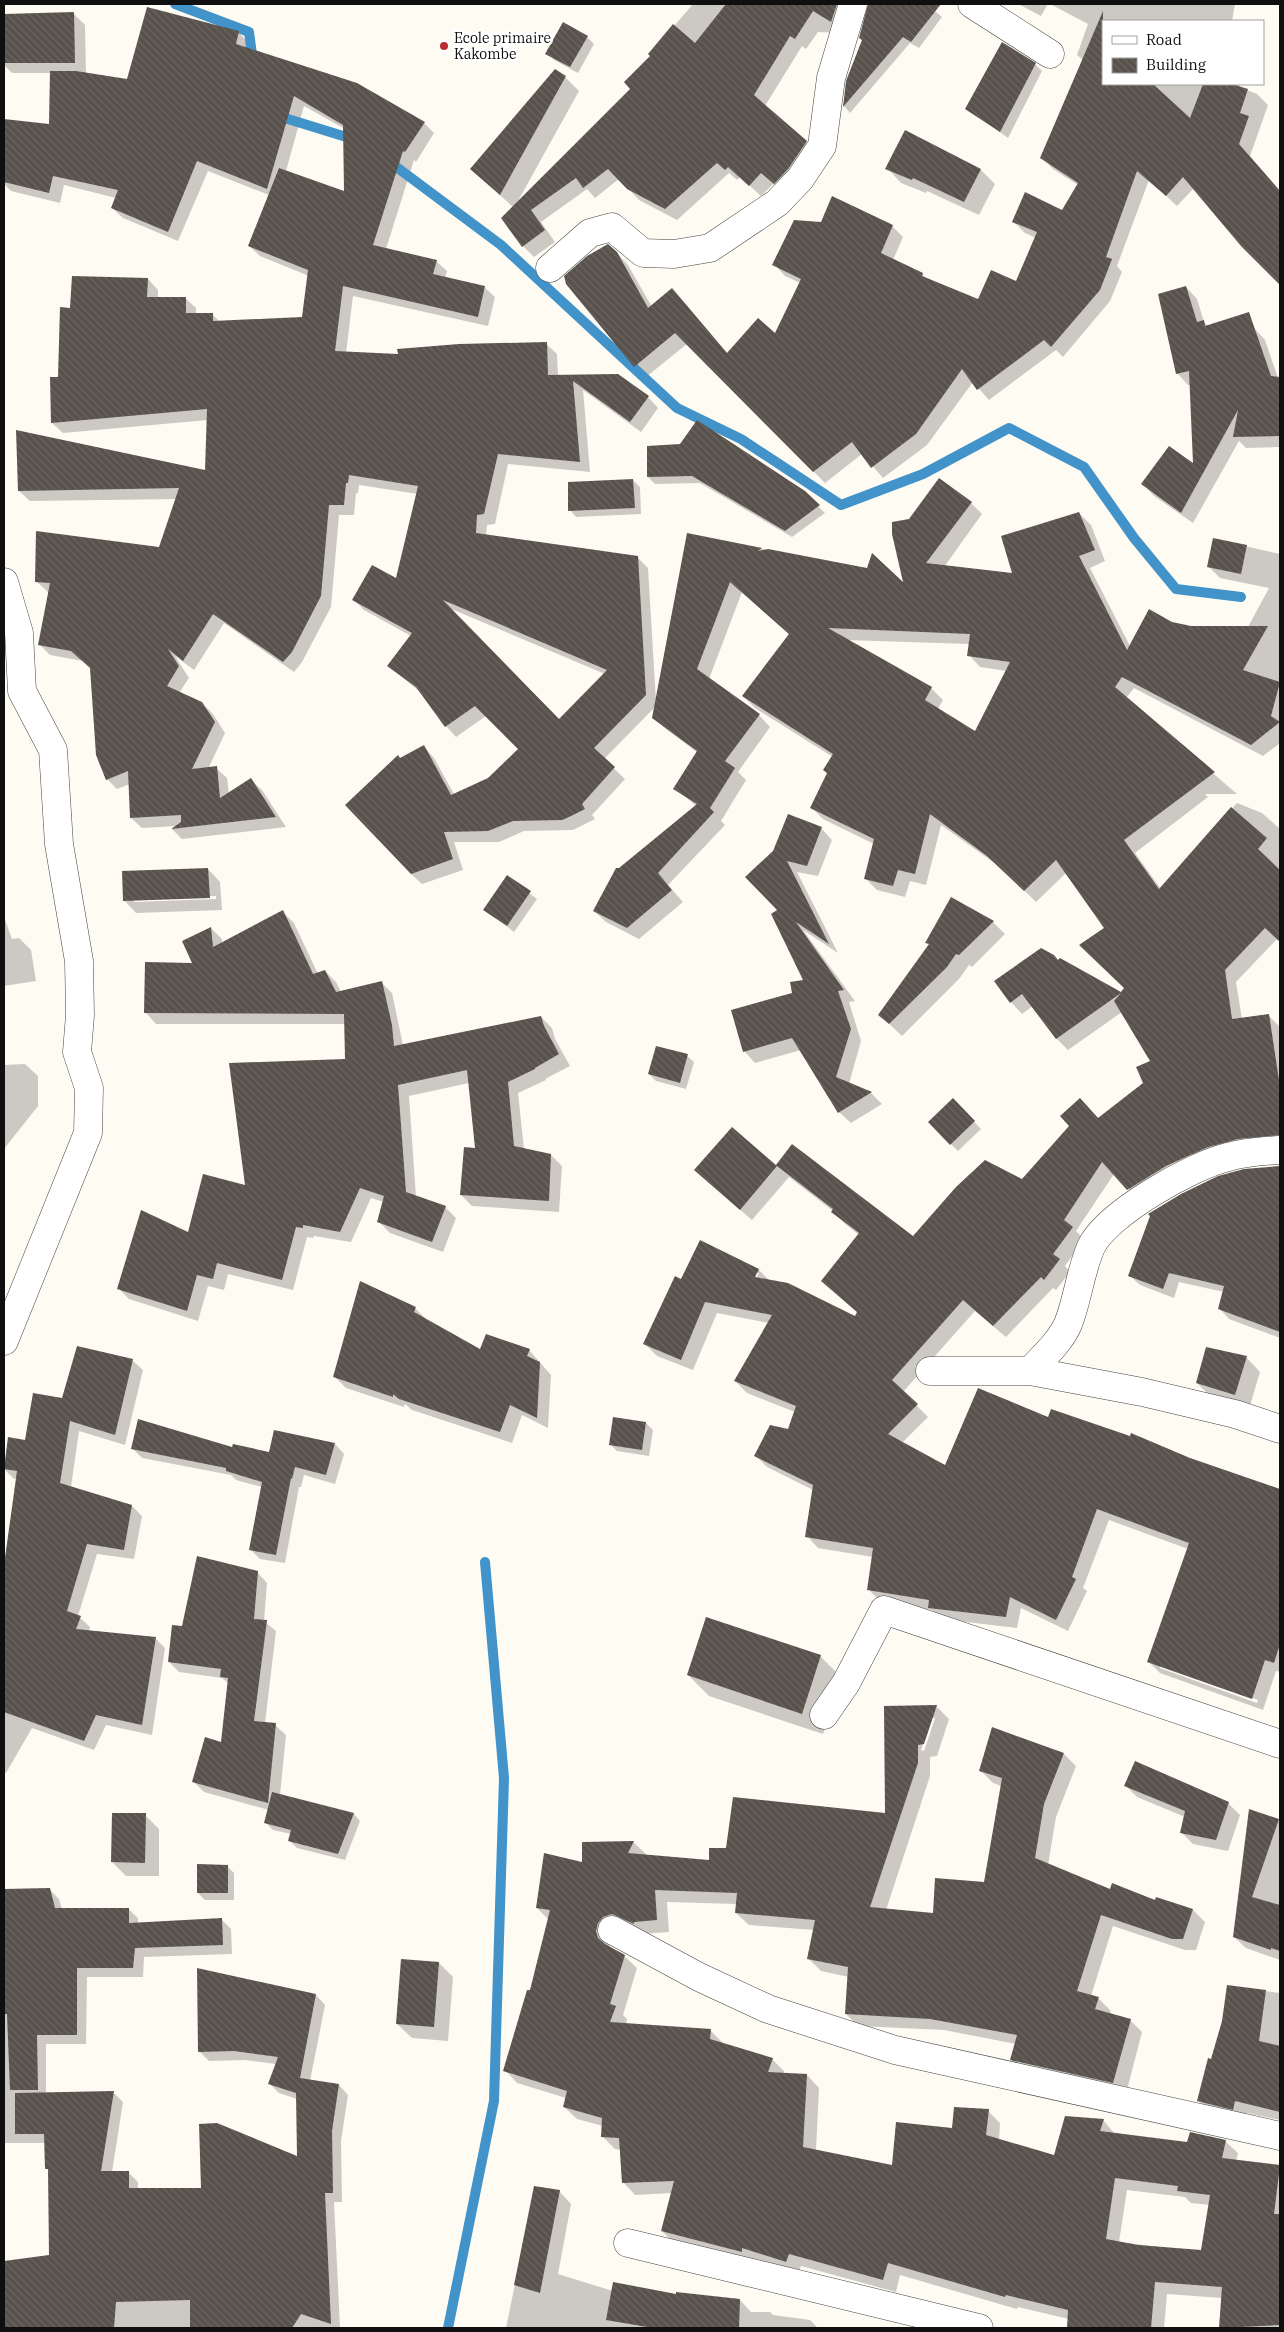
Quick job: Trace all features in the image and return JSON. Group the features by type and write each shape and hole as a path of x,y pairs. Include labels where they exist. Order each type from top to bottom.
{"street":[{"path":"550,268 590,233 612,227 643,252 674,254 710,248 777,203 800,179 822,146 831,78 853,4"},
{"path":"972,4 1050,54"},
{"path":"4,582 19,633 22,690 53,750 59,844 79,961 80,1015 77,1052 89,1088 88,1133 4,1341"},
{"path":"1030,1371 1056,1343 1067,1325 1092,1246 1104,1228 1132,1206 1203,1165 1227,1157 1261,1150 1280,1150"},
{"path":"930,1371 1030,1371 1142,1392 1235,1414 1280,1429"},
{"path":"824,1716 846,1683 884,1610 1280,1744"},
{"path":"612,1930 699,1977 768,2010 895,2050 1280,2136"},
{"path":"628,2243 979,2328"}],"building":[{"path":"726,4 837,4 831,22 813,11 795,39 790,36 754,95 807,141 788,169 774,184 761,173 749,186 728,167 725,170 717,163 665,209 627,189 608,169 583,188 576,178 531,210 545,230 522,247 501,218 630,89 624,82 650,56 648,54 673,24 695,43"},
{"path":"868,4 941,4 911,42 903,37 843,107 846,81 862,40 859,38"},
{"path":"147,7 239,31 236,44 357,83 425,122 405,152 403,151 373,245 437,260 433,274 485,286 478,317 343,286 335,351 398,354 397,349 459,344 547,342 548,375 618,374 649,396 630,422 573,381 580,462 498,454 484,514 477,515 476,533 638,556 646,695 594,748 615,767 582,804 585,809 562,820 513,821 488,831 444,832 453,859 411,874 345,805 398,755 400,758 424,745 451,795 488,778 518,749 475,706 445,727 416,687 387,666 412,633 352,600 372,565 396,578 418,486 349,475 348,483 346,483 344,505 329,505 321,596 292,652 283,662 213,614 183,661 168,649 179,666 167,686 202,702 215,722 192,769 217,766 220,798 251,778 276,817 171,829 181,822 181,815 130,818 128,771 106,780 96,755 90,668 71,651 38,645 50,583 35,582 36,531 159,547 179,488 18,491 16,430 205,470 207,409 51,423 50,377 58,377 60,307 70,308 72,276 148,278 147,297 186,297 186,313 213,313 213,321 302,317 308,270 248,246 279,168 344,191 343,125 294,96 267,189 197,161 168,232 111,208 118,190 53,176 49,193 4,182 4,119 49,124 50,71 76,71 127,79","holes":["443,600 607,670 559,719"]},
{"path":"1103,11 1102,85 1154,85 1190,118 1203,85 1235,85 1248,89 1240,113 1249,116 1239,144 1280,191 1280,285 1241,246 1183,177 1166,196 1137,171 1106,257 1112,259 1100,290 1051,347 1044,340 977,390 962,369 916,434 871,468 852,442 813,472 675,333 634,367 566,284 564,276 587,256 608,244 617,252 648,308 672,288 727,353 758,318 775,333 801,279 772,265 794,220 821,222 832,196 893,225 881,253 923,273 922,276 978,299 991,270 1016,281 1037,232 1012,222 1025,192 1062,210 1078,183 1040,158"},
{"path":"74,12 75,63 4,63 4,14"},
{"path":"563,22 588,36 570,67 545,54"},
{"path":"1002,42 1036,63 1000,132 965,109"},
{"path":"555,69 566,76 500,195 470,169"},
{"path":"905,130 981,169 964,202 913,178 912,180 885,169"},
{"path":"1186,286 1197,322 1204,320 1205,326 1249,312 1271,376 1280,377 1280,436 1233,437 1238,410 1181,513 1141,484 1169,446 1193,463 1189,371 1176,374 1158,294"},
{"path":"697,420 805,491 820,505 785,531 692,476 647,477 647,446 680,444"},
{"path":"939,478 972,502 926,563 1012,573 1001,536 1079,512 1095,550 1079,556 1127,650 1149,609 1172,622 1191,626 1268,626 1243,670 1280,682 1271,716 1280,722 1251,745 1122,677 1115,687 1215,772 1124,840 1159,889 1231,807 1267,838 1258,849 1280,870 1280,942 1265,928 1225,970 1232,1019 1269,1014 1280,1087 1280,1135 1238,1139 1208,1147 1166,1166 1127,1190 1102,1162 1064,1220 1073,1227 1053,1254 1060,1259 1044,1280 1041,1277 993,1326 963,1300 892,1380 918,1404 888,1434 945,1465 978,1388 1048,1417 1051,1409 1130,1436 1131,1433 1190,1458 1280,1489 1280,1644 1274,1663 1265,1660 1252,1699 1147,1662 1189,1543 1097,1509 1072,1577 1076,1579 1056,1620 1010,1597 1006,1617 928,1608 929,1600 867,1590 873,1548 805,1537 813,1485 754,1456 770,1425 788,1429 796,1406 734,1381 772,1315 705,1302 681,1360 643,1344 675,1276 681,1279 700,1240 759,1269 755,1277 788,1283 855,1316 857,1312 821,1281 859,1233 831,1212 833,1209 777,1166 740,1210 694,1170 732,1127 776,1165 792,1144 913,1236 956,1187 985,1160 1022,1179 1069,1126 1060,1116 1080,1098 1098,1118 1143,1083 1136,1067 1150,1061 1114,1001 1121,993 1056,1039 1022,994 1010,1003 994,981 1041,948 1054,955 1058,960 1060,958 1121,992 1124,988 1079,945 1104,928 1056,860 1024,891 987,856 930,814 915,874 898,870 893,886 864,879 874,839 810,808 827,773 823,770 833,754 742,696 789,634 730,582 697,669 760,714 725,761 735,768 710,808 714,812 658,873 672,890 627,928 593,911 616,868 619,868 697,804 673,789 697,751 652,718 687,533 762,548 758,551 768,549 867,568 872,553 903,582 892,534 892,522 909,519","holes":["828,628 970,634 967,656 1010,662 975,731 925,700 932,687"]},
{"path":"633,479 635,508 568,511 568,482"},
{"path":"1213,538 1247,545 1241,574 1207,567"},
{"path":"788,814 822,827 807,866 787,861 829,944 796,922 844,990 838,991 851,1029 836,1077 872,1092 838,1113 792,1038 743,1052 731,1010 792,993 790,982 803,980 771,914 777,910 745,877 773,851"},
{"path":"208,868 210,898 123,901 122,871"},
{"path":"507,875 531,891 507,926 483,910"},
{"path":"951,897 994,921 959,955 956,954 947,967 889,1024 878,1015 929,944 925,943"},
{"path":"283,910 313,974 325,970 336,992 382,981 392,1025 394,1046 541,1016 544,1026 559,1054 535,1069 508,1082 514,1146 551,1154 549,1201 460,1195 464,1147 475,1148 467,1070 398,1085 406,1192 446,1206 432,1242 377,1222 384,1196 360,1188 340,1232 303,1225 303,1228 296,1227 282,1280 217,1263 213,1279 197,1275 187,1311 117,1289 141,1210 188,1232 203,1174 245,1185 229,1063 345,1059 344,1014 144,1013 145,962 192,963 182,941 211,927 213,947"},
{"path":"656,1046 688,1054 680,1083 648,1074"},
{"path":"953,1098 975,1121 950,1145 928,1122"},
{"path":"1280,1166 1280,1332 1218,1309 1224,1286 1169,1273 1163,1289 1128,1276 1150,1216 1148,1214 1181,1194 1218,1176 1244,1169"},
{"path":"360,1281 416,1307 414,1312 480,1349 486,1334 530,1349 527,1356 540,1362 537,1418 510,1405 500,1432 399,1399 393,1394 393,1397 333,1377"},
{"path":"77,1346 133,1359 115,1435 70,1421 60,1483 132,1505 124,1550 87,1544 67,1611 81,1616 76,1629 156,1637 142,1725 96,1715 84,1741 4,1712 4,1565 17,1471 4,1469 8,1437 25,1440 33,1393 62,1398"},
{"path":"1206,1347 1247,1356 1235,1395 1196,1383"},
{"path":"613,1417 646,1422 642,1450 609,1445"},
{"path":"138,1419 232,1447 233,1444 269,1452 274,1430 335,1443 326,1475 295,1467 291,1478 276,1555 249,1550 262,1482 226,1471 226,1468 131,1449"},
{"path":"197,1556 258,1571 254,1619 267,1620 254,1721 276,1723 268,1803 192,1782 205,1737 221,1742 228,1678 220,1677 221,1669 168,1662 172,1625 182,1626"},
{"path":"706,1617 821,1655 802,1714 687,1675"},
{"path":"937,1705 924,1744 918,1745 918,1763 870,1907 933,1913 935,1878 984,1882 1002,1778 979,1771 992,1727 1064,1753 1044,1804 1035,1858 1110,1889 1112,1883 1155,1900 1156,1897 1193,1909 1183,1939 1172,1939 1101,1915 1077,1991 1099,1997 1095,2009 1131,2019 1113,2083 1010,2060 1017,2035 930,2019 845,2014 848,1967 807,1959 815,1920 735,1913 737,1893 655,1890 657,1920 634,1922 634,1924 612,1914 603,1917 598,1923 596,1931 598,1938 625,1955 610,2004 616,2006 610,2022 711,2029 710,2039 773,2058 768,2072 807,2074 803,2147 892,2165 896,2122 952,2128 954,2107 989,2109 986,2135 1054,2155 1065,2116 1104,2119 1100,2131 1187,2142 1190,2132 1226,2140 1222,2158 1280,2165 1274,2214 1279,2214 1280,2325 1219,2328 1222,2287 1155,2282 1151,2328 1067,2328 1068,2310 1006,2295 1005,2297 888,2263 883,2280 789,2254 786,2262 742,2248 742,2252 661,2231 674,2181 622,2183 619,2138 601,2137 602,2118 563,2107 567,2091 503,2071 527,1990 530,1990 550,1910 536,1908 544,1853 582,1862 582,1842 634,1841 628,1853 709,1860 709,1848 726,1848 733,1797 885,1813 884,1706","holes":["1115,2178 1178,2186 1177,2191 1210,2195 1201,2250 1138,2245 1106,2239"]},
{"path":"1135,1761 1229,1802 1216,1840 1180,1833 1185,1811 1124,1786"},
{"path":"272,1792 354,1813 338,1854 288,1841 291,1830 264,1823"},
{"path":"1249,1809 1279,1819 1252,1897 1280,1905 1280,1951 1271,1948 1271,1950 1233,1937"},
{"path":"112,1813 146,1813 145,1863 111,1862"},
{"path":"197,1864 228,1865 228,1893 197,1893"},
{"path":"50,1888 55,1908 129,1908 129,1923 222,1918 223,1945 135,1948 133,1968 77,1968 77,2035 37,2035 38,2090 10,2090 7,2014 4,2014 4,1889"},
{"path":"401,1959 439,1962 434,2027 396,2024"},
{"path":"197,1968 316,1994 300,2078 339,2084 332,2131 333,2193 325,2193 331,2324 301,2314 292,2328 190,2328 190,2300 116,2302 114,2328 4,2328 4,2261 49,2255 48,2169 45,2169 44,2134 15,2134 15,2093 114,2091 101,2171 129,2171 129,2188 201,2188 199,2124 217,2123 297,2156 296,2093 268,2084 278,2057 234,2051 198,2052"},
{"path":"1227,1985 1266,1990 1259,2041 1280,2046 1280,2112 1235,2101 1233,2110 1197,2101 1208,2058 1211,2059 1222,2021"},
{"path":"534,2186 560,2190 540,2293 514,2285"},
{"path":"613,2282 676,2294 676,2292 740,2299 739,2328 653,2328 606,2320"}],"waterway":[{"path":"175,4 249,32 253,62"},
{"path":"275,115 356,140"},
{"path":"387,160 501,245 677,408 741,439 841,505 923,474 1009,428 1084,467 1134,538 1176,589 1241,597"},
{"path":"448,2328 494,2101 504,1778 485,1562"}],"place":[{"name":"Ecole primaire Kakombe","path":"444,46"}]}
